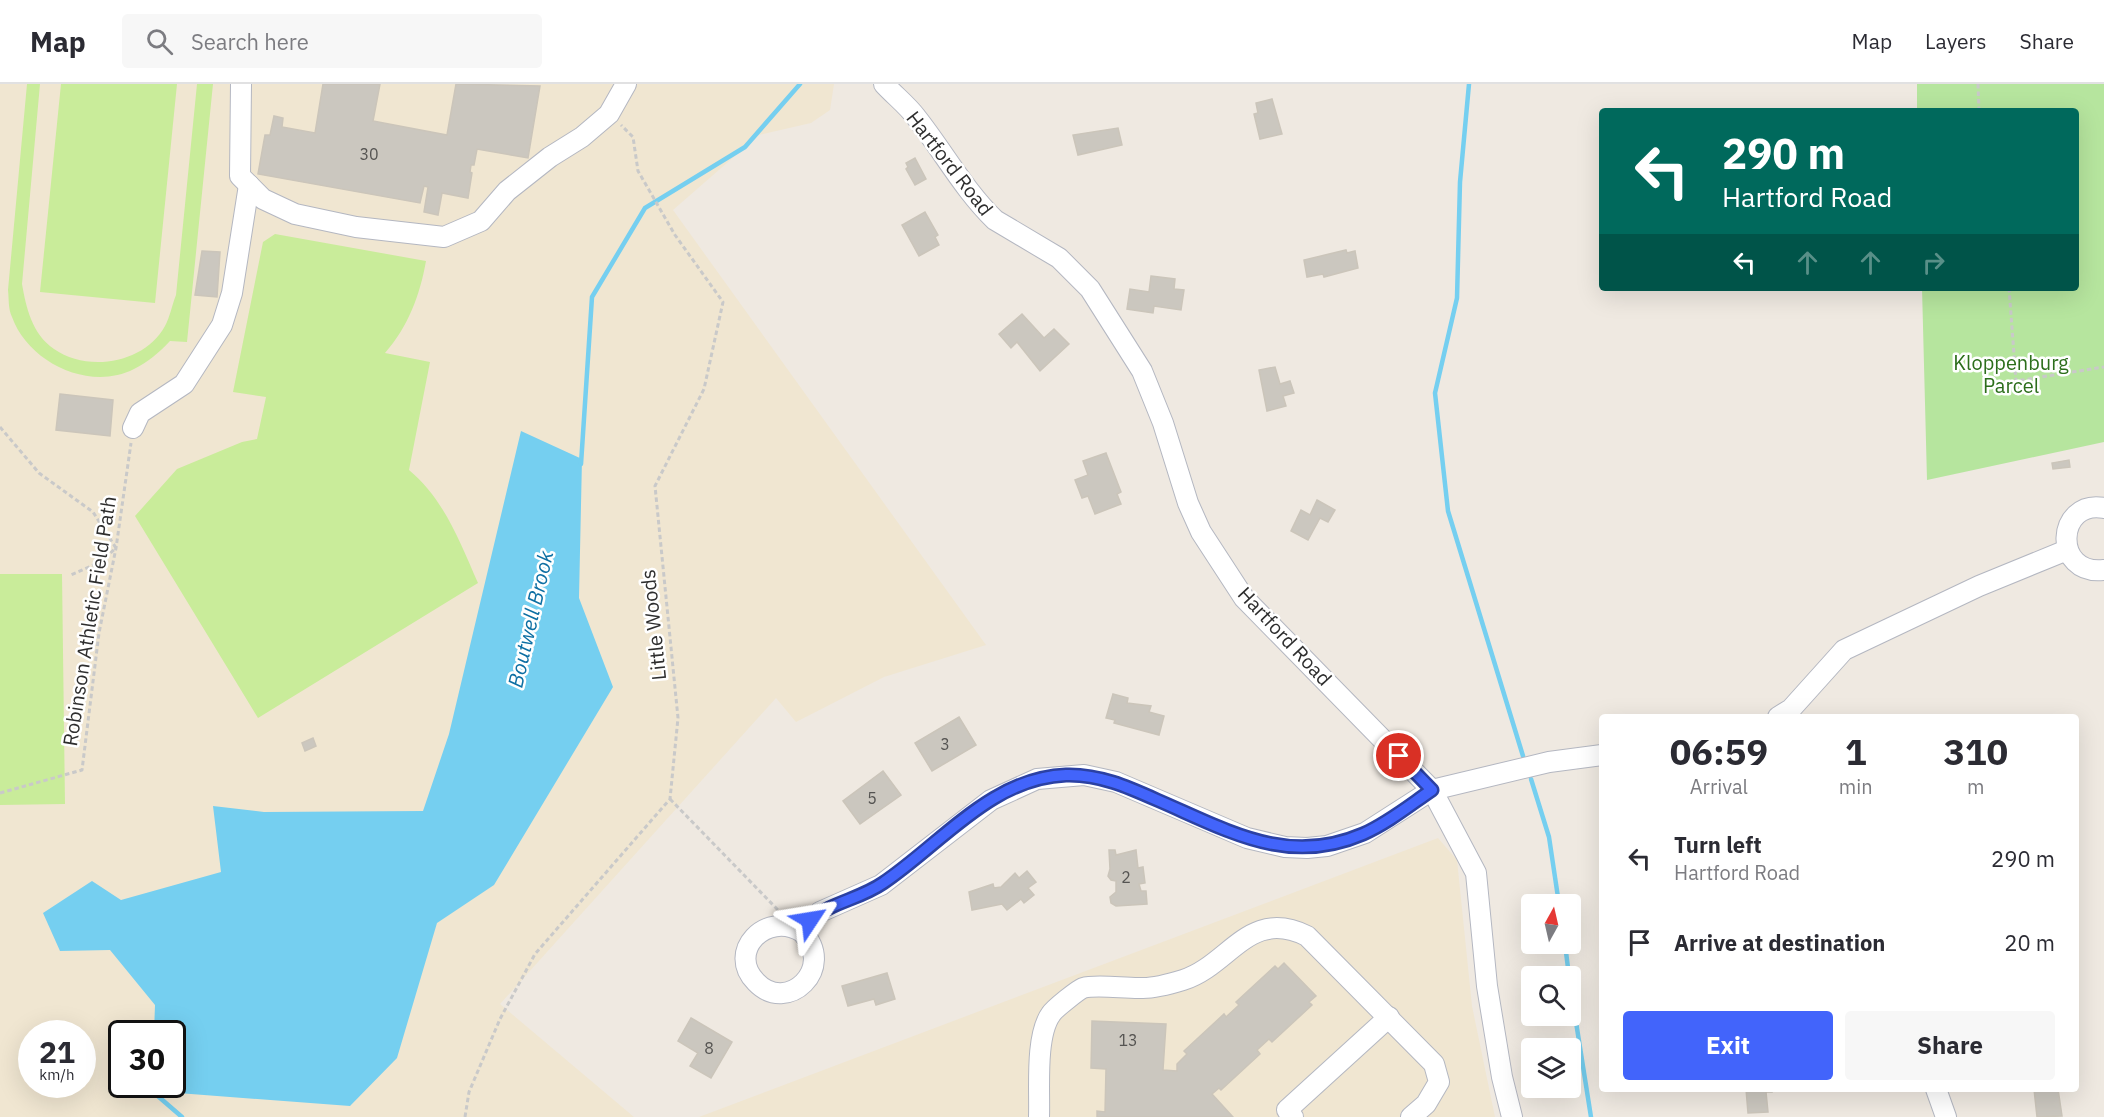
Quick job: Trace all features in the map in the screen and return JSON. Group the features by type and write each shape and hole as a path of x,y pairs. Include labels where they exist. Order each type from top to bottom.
{"street":[{"path":"241,84 240,176 263,199 296,214 356,227 444,237 481,220 507,191 550,157 582,137 609,114 626,84"},
{"name":"Hartford Road","path":"884,84 915,116 973,197 987,212 995,220 1059,258 1089,289 1142,371 1163,423 1188,503 1202,532 1244,598 1432,790 1476,873 1488,996 1502,1077 1512,1117"},
{"path":"133,428 140,413 184,384 222,324 232,294 249,185"},
{"path":"2104,508 2088,508 2071,520 2065,540 2067,550 2081,567 2104,570"},
{"path":"1783,714 1791,709 1844,650 1979,586 2067,550"},
{"path":"799,930 820,912 881,885 991,800 1037,779 1084,775 1116,782 1247,838 1285,847 1307,848 1327,846 1365,833 1432,790 1549,762 1599,755"},
{"path":"1039,1117 1042,1038 1051,1013 1083,988 1145,988 1186,979 1218,961 1236,943 1274,928 1292,929 1307,936 1434,1064 1438,1082 1426,1104 1412,1117"},
{"path":"1293,1117 1287,1110 1382,1010"},
{"path":"1937,1092 1946,1117"}],"path":[{"path":"1978,84 1978,108"},
{"name":"Little Woods","path":"609,114 633,137 638,171 675,235 723,302 704,389 655,486 678,718 670,799"},
{"path":"2009,291 2016,381 2104,367"},
{"path":"0,427 39,473 93,512 116,548 100,562 71,575"},
{"name":"Robinson Athletic Field Path","path":"0,793 82,770 99,633 116,548 133,428"},
{"path":"465,1117 469,1092 500,1019 536,954 670,799 799,930"}],"shaded area":[{"path":"0,84 834,84 830,110 811,123 759,135 673,210 986,645 884,677 796,722 776,698 500,1004 634,1117 0,1117"},
{"path":"1438,838 1457,860 1472,1006 1495,1117 699,1117"}],"green space":[{"path":"27,84 40,84 22,284 26,302 31,320 46,343 68,356 83,361 99,362 130,356 144,349 156,339 167,322 176,295 197,84 213,84 187,342 170,341 158,353 134,369 116,375 98,377 80,375 62,368 31,347 20,333 11,314 8,290"},
{"path":"61,84 177,84 155,303 40,292"},
{"name":"Kloppenburg Parcel","path":"1917,84 2104,84 2104,442 1927,480 1922,291 2079,291 2079,108 1917,108"},
{"path":"275,234 426,261 412,310 385,353 430,362 409,470 432,494 450,522 478,583 258,718 135,516 177,469 242,442 257,439 266,397 233,392 263,242"},
{"path":"0,574 62,574 65,804 0,805"}],"water":[{"path":"521,431 582,459 579,598 613,687 494,885 437,923 397,1058 350,1106 186,1094 186,1020 154,1020 155,1005 110,950 60,951 43,913 92,881 121,900 221,872 213,806 264,812 423,811 449,734"}],"building":[{"path":"323,84 380,84 373,121 447,135 456,84 540,86 528,158 477,149 474,165 471,165 468,198 442,193 438,215 424,212 428,187 424,186 420,203 258,174 265,135 270,135 274,116 283,118 282,127 315,133"},
{"path":"1272,99 1282,134 1260,139 1254,114 1258,113 1256,103"},
{"path":"1118,128 1122,145 1078,155 1073,135"},
{"path":"915,158 926,179 915,185 906,169 908,167 906,163"},
{"path":"925,212 938,235 935,237 939,245 919,256 902,225"},
{"path":"1346,250 1347,253 1355,251 1358,268 1324,277 1323,274 1307,277 1304,260"},
{"path":"202,251 220,252 217,297 195,295"},
{"path":"1151,276 1175,279 1174,289 1184,290 1181,310 1154,306 1153,313 1127,309 1130,289 1149,292"},
{"path":"1022,314 1044,338 1054,329 1069,344 1040,371 1017,342 1011,348 999,334"},
{"path":"1275,367 1280,384 1290,381 1294,393 1283,396 1286,406 1267,411 1259,370"},
{"path":"60,394 113,400 110,436 56,430"},
{"path":"1106,453 1121,492 1117,494 1121,504 1095,514 1088,496 1082,498 1075,480 1088,475 1083,461"},
{"path":"2069,460 2070,467 2053,469 2052,463"},
{"path":"1317,500 1335,510 1328,522 1320,518 1308,540 1291,531 1301,510 1310,515"},
{"path":"1113,694 1128,698 1127,703 1151,706 1149,712 1164,716 1159,735 1114,723 1115,720 1106,718"},
{"path":"959,717 976,745 932,771 915,743"},
{"path":"313,738 316,746 305,751 302,743"},
{"path":"883,771 901,795 860,824 843,801"},
{"path":"1109,850 1115,850 1116,855 1136,850 1138,868 1143,867 1145,883 1139,884 1141,891 1146,891 1147,904 1116,906 1111,903 1110,897 1116,892 1116,881 1111,880 1108,876"},
{"path":"1027,871 1036,882 1028,888 1034,895 1024,903 1021,899 1007,910 1002,904 972,910 969,892 993,884 994,888 1001,887 1015,873 1019,878"},
{"path":"1284,963 1316,996 1309,1002 1312,1005 1272,1042 1269,1039 1257,1050 1260,1054 1221,1090 1219,1088 1212,1094 1233,1117 1097,1117 1097,1111 1105,1112 1106,1069 1091,1068 1092,1021 1166,1024 1163,1070 1177,1071 1177,1064 1187,1054 1184,1051 1224,1014 1226,1017 1239,1005 1236,1002 1275,966 1278,969"},
{"path":"887,973 895,999 876,1005 874,999 848,1006 842,986"},
{"path":"691,1018 732,1042 711,1078 690,1066 698,1053 678,1041"},
{"path":"1746,1092 1766,1092 1768,1112 1748,1113"},
{"path":"2034,1092 2058,1092 2062,1116 2037,1117"}],"waterway":[{"name":"Boutwell Brook","path":"581,464 592,297 645,208 745,147 800,84"},
{"path":"1469,84 1460,182 1457,298 1435,393 1448,511 1523,756"},
{"path":"1531,779 1549,837 1558,894"},
{"path":"1566,954 1568,966"},
{"path":"1577,1026 1591,1117"},
{"name":"Boutwell Brook","path":"160,1098 182,1117"}],"route":[{"path":"810,920 833,905 881,885 991,800 1007,790 1037,779 1084,775 1116,782 1247,838 1267,844 1307,848 1327,846 1365,833 1384,823 1432,790 1399,756"}]}
